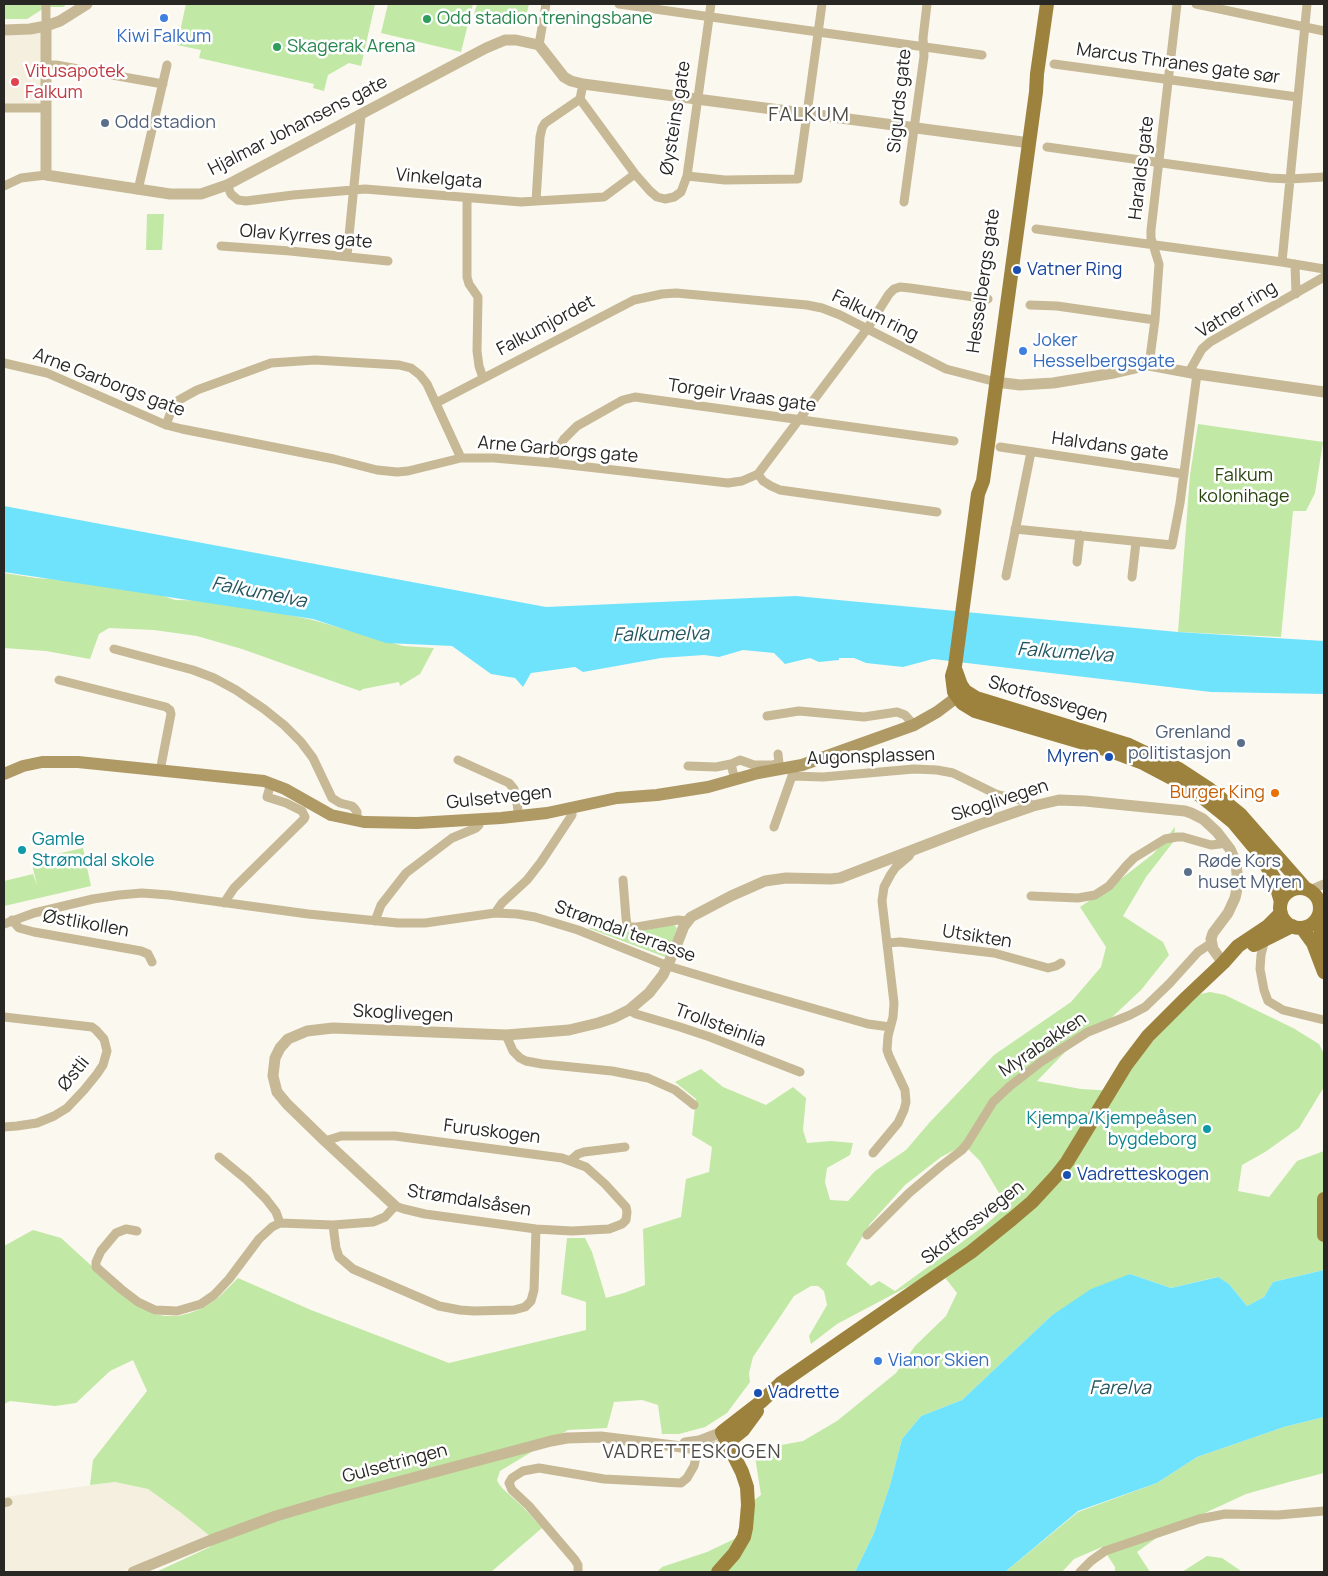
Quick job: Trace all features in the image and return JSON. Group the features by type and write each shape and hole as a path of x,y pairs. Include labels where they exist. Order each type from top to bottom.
{"main road":[{"name":"Hesselbergs gate","path":"961,694 952,685 952,676 955,666 978,494 983,481 992,381 1026,143 1036,92 1047,4"},
{"name":"Gulsetvegen","path":"4,774 32,764 60,762 247,779 271,783 293,793 331,815 357,822 400,824 519,817 617,798 658,795 708,787 758,774 792,772 914,725 937,712 961,694"},
{"name":"Skotfossvegen","path":"724,1438 781,1383 971,1252 1032,1202 1067,1162 1114,1082 1137,1050 1162,1022 1238,946 1268,926 1281,908 1270,869 1244,834 1214,805 1181,783 1143,763 1108,750 974,711 962,703 961,694 1122,742 1179,770 1208,788 1241,815 1308,890"},
{"path":"1324,945 1321,908 1317,897 1308,890 1301,888 1286,893 1281,908 1285,921 1297,927 1313,943 1324,972"},
{"path":"1297,927 1311,925 1321,908"},
{"name":"Skotfossvegen","path":"1223,963 1266,939 1297,927"},
{"path":"1324,1199 1324,1235"},
{"path":"718,1572 740,1546 748,1517 747,1487 742,1472 724,1438"}],"street":[{"path":"46,4 46,175"},
{"path":"4,30 46,26 60,21 87,4"},
{"path":"546,4 539,45 564,77 571,82 1026,143"},
{"path":"619,4 982,55"},
{"name":"Øysteins gate","path":"580,99 635,174 650,191 656,196 665,199 674,197 681,192 687,176 712,4"},
{"path":"687,176 725,180 798,179 822,4"},
{"name":"Sigurds gate","path":"904,202 924,46 923,38 927,4"},
{"name":"Haralds gate","path":"1149,365 1155,320 1159,264 1151,230 1177,4"},
{"path":"1196,4 1324,31"},
{"path":"1282,262 1307,4"},
{"name":"Hjalmar Johansens gate","path":"4,186 21,178 46,175 138,190 186,195 201,194 227,185 486,48 505,40 516,40 539,45"},
{"name":"Marcus Thranes gate sør","path":"1054,64 1297,97"},
{"path":"47,65 163,84"},
{"path":"138,190 168,66"},
{"path":"536,201 542,128 545,123 580,99 583,84"},
{"path":"4,108 46,108"},
{"path":"347,256 361,115"},
{"path":"1047,147 1270,178 1324,177"},
{"name":"Vinkelgata","path":"227,185 231,194 238,200 246,201 365,189 521,202 604,196 635,174"},
{"path":"467,198 467,277 469,284 478,296 477,351 483,378"},
{"path":"1036,229 1324,269"},
{"name":"Olav Kyrres gate","path":"222,246 388,261"},
{"path":"1295,264 1296,294"},
{"name":"Vatner ring","path":"1193,373 1202,349 1210,342 1324,277"},
{"path":"937,512 780,490 771,486 758,474 894,289 900,287 988,300"},
{"name":"Falkum ring","path":"676,293 822,308 840,315 946,369 992,381"},
{"name":"Falkumjordet","path":"436,403 634,300 676,293"},
{"path":"1030,305 1057,306 1155,320"},
{"path":"166,425 172,409 179,400 192,393 271,363 289,360 315,360 399,365 411,368 427,384 460,458"},
{"name":"Arne Garborgs gate","path":"4,363 47,374 166,425 377,470 408,471 460,458 494,458 728,483 742,481 758,474"},
{"path":"992,381 1020,385 1053,383 1149,365 1324,392"},
{"name":"Halvdans gate","path":"1136,542 1172,545 1184,474 1193,373"},
{"name":"Torgeir Vraas gate","path":"552,463 564,439 577,426 623,400 635,397 954,441"},
{"name":"Halvdans gate","path":"1000,447 1184,474"},
{"name":"Halvdans gate","path":"1006,576 1031,452"},
{"path":"1016,529 1136,542 1132,576"},
{"path":"1077,535 1077,562"},
{"path":"114,649 193,670 214,678 264,709 301,742 313,758 332,798 340,803 352,806 356,812 357,822"},
{"path":"59,680 166,707 170,710 171,714 160,771"},
{"path":"767,716 799,711 864,716 897,712 906,715 914,725"},
{"path":"688,766 716,767 740,760 754,765 772,765 779,763 778,754"},
{"path":"458,760 509,783 514,789 519,817"},
{"path":"731,764 735,780"},
{"name":"Augonsplassen","path":"792,772 823,777 905,769 937,770 953,773 996,794 1027,802 1033,806"},
{"path":"774,827 792,772"},
{"path":"224,903 234,888 304,820 305,817 302,811 286,802 267,797 271,783"},
{"name":"Skoglivegen","path":"395,1206 325,1141 277,1092 273,1072 275,1058 284,1043 293,1036 315,1030 333,1028 506,1035 555,1032 584,1027 613,1018 629,1010 650,993 668,966 687,922 698,913 731,896 765,881 786,878 840,878 913,849 1033,806 1058,800 1185,811 1209,824 1225,842 1234,857 1238,878 1238,891 1228,913 1213,933 1210,944"},
{"path":"496,913 502,903 527,880 541,862 572,815 572,808"},
{"path":"375,921 381,905 406,873 452,838 476,828 479,825 480,819"},
{"path":"1030,896 1089,897 1102,891 1127,865 1150,847 1165,839 1183,837 1211,844 1225,842"},
{"path":"873,1153 898,1123 906,1102 905,1090 887,1050 894,1003 882,910 882,894 890,874 909,856 913,849"},
{"path":"622,880 627,924 630,927 678,920 687,922"},
{"path":"1308,890 1324,884"},
{"name":"Strømdal terrasse","path":"8,922 34,913 119,895 157,893 308,914 375,921 425,923 496,913 517,914 563,925 597,936 668,966 876,1026 890,1026"},
{"name":"Østlikollen","path":"8,922 18,928 27,930 135,949 148,954 152,962"},
{"path":"1266,939 1261,955 1260,969 1268,1001 1283,1010 1324,1020"},
{"name":"Utsikten","path":"887,943 900,942 994,953 1048,968 1061,963"},
{"path":"1210,944 1223,963"},
{"name":"Myrabakken","path":"867,1235 909,1193 962,1150 993,1102 1010,1086 1041,1062 1088,1032 1138,1012 1169,984 1198,952 1210,944"},
{"name":"Trollsteinlia","path":"629,1010 800,1072"},
{"name":"Østli","path":"4,1017 92,1027 104,1039 107,1051 103,1065 97,1074 67,1108 37,1123 4,1127"},
{"path":"506,1035 506,1040 513,1051 526,1061 612,1071 658,1081 685,1097 694,1105"},
{"name":"Furuskogen","path":"325,1141 341,1136 395,1136 542,1154 571,1160 592,1172 615,1193 626,1207 626,1220"},
{"path":"571,1160 584,1152 625,1146"},
{"path":"137,1231 126,1229 116,1233 101,1251 96,1262 96,1267 121,1289 138,1302 155,1310 177,1311 200,1304 214,1295 229,1279 259,1239 272,1227 280,1223 276,1212 266,1199 247,1180 219,1157"},
{"name":"Strømdalsåsen","path":"280,1223 363,1224 379,1220 389,1214 395,1206 425,1214 536,1229 572,1231 606,1229 617,1227 626,1220"},
{"path":"333,1225 339,1257 353,1269 439,1306 474,1311 514,1310 525,1307 531,1301 534,1290 536,1229"},
{"name":"Gulsetringen","path":"133,1572 276,1516 535,1444 567,1438 585,1437 676,1445 699,1445"},
{"path":"578,1572 578,1565 575,1560 529,1506 512,1490 509,1483 512,1478 523,1470 539,1468 604,1479 681,1483 687,1478 694,1466 699,1445 724,1438"},
{"path":"1080,1572 1105,1551 1199,1519 1225,1514 1278,1515 1324,1511"}],"shaded area":[{"path":"46,26 46,108 4,108 4,28"},
{"path":"115,1482 148,1489 210,1536 120,1572 4,1572 4,1497"}],"green space":[{"path":"4,4 67,4 63,7 46,7 27,19 4,19"},
{"name":"Skagerak Arena","path":"186,4 375,4 361,66 349,63 328,75 324,91 313,88 314,84 199,58 201,50 177,45"},
{"name":"Odd stadion treningsbane","path":"388,4 473,4 461,52 381,33"},
{"path":"477,4 529,4 524,26 474,14"},
{"path":"147,214 164,214 162,250 146,250"},
{"name":"Falkum kolonihage","path":"1198,424 1323,442 1315,493 1306,511 1293,511 1281,637 1178,632 1190,475"},
{"path":"4,573 36,578 129,584 175,600 221,601 313,620 403,646 434,648 420,674 400,686 399,682 360,691 242,649 197,636 154,630 109,628 99,634 90,659 46,651 4,648"},
{"path":"1175,827 1174,841 1146,877 1123,916 1163,942 1169,955 1141,990 1108,1021 1068,1049 1037,1081 1081,1089 1115,1091 1139,1056 1189,1003 1201,994 1210,992 1225,995 1293,1028 1319,1044 1324,1054 1324,1087 1299,1128 1265,1152 1242,1165 1238,1191 1269,1197 1297,1161 1324,1151 1324,1270 1273,1282 1264,1297 1247,1306 1229,1284 1217,1277 1171,1288 1130,1274 1051,1316 962,1400 921,1416 902,1439 890,1485 874,1533 855,1572 657,1572 662,1567 707,1552 747,1533 748,1505 761,1495 754,1450 803,1441 837,1421 896,1373 915,1346 946,1316 957,1293 939,1270 837,1324 811,1344 809,1336 827,1305 824,1291 818,1286 811,1286 794,1296 753,1357 749,1373 750,1382 727,1413 705,1427 679,1434 662,1434 658,1405 642,1400 614,1402 607,1428 568,1430 500,1471 497,1480 499,1484 542,1528 491,1572 156,1572 210,1547 210,1536 148,1489 115,1482 90,1485 93,1460 147,1391 133,1360 110,1371 76,1403 55,1406 10,1401 4,1404 4,1246 33,1230 61,1238 129,1300 154,1314 165,1316 178,1316 205,1307 219,1297 238,1278 311,1310 449,1363 586,1330 586,1302 561,1294 567,1238 585,1238 592,1252 606,1298 645,1285 643,1229 681,1217 686,1179 709,1172 712,1147 692,1135 696,1099 675,1082 701,1069 723,1087 766,1105 793,1087 806,1098 803,1130 807,1143 831,1141 853,1143 850,1155 827,1168 825,1182 830,1200 848,1201 875,1171 906,1150 994,1055 1071,1002 1101,967 1106,947 1080,907 1117,882 1153,854","holes":["964,1145 980,1161 1005,1203 999,1213 984,1226 895,1291 879,1281 871,1286 846,1264 870,1224 905,1185 941,1157"]},
{"path":"83,848 91,886 4,906 4,881 33,874 37,885 31,860"},
{"path":"674,925 677,928 668,955 665,957 588,928"},
{"path":"1324,1417 1324,1473 1246,1494 1166,1531 1137,1552 1150,1572 1115,1572 1115,1567 1102,1547 1074,1559 1062,1572 1005,1572 1078,1512 1157,1483 1197,1457 1284,1427"},
{"path":"1207,1556 1222,1558 1241,1571 1251,1572 1182,1572"}],"water":[{"name":"Falkumelva","path":"4,506 546,607 796,596 1178,632 1324,641 1324,694 1211,692 933,659 903,667 866,663 854,658 839,658 839,660 819,662 810,658 785,664 774,653 743,650 719,657 704,655 661,658 583,672 575,667 531,673 523,687 515,678 491,674 452,646 386,643 313,619 4,572"},
{"name":"Farelva","path":"1324,1270 1324,1417 1284,1427 1197,1457 1157,1483 1078,1511 1005,1572 855,1572 874,1533 890,1485 902,1439 921,1416 962,1400 1051,1316 1091,1289 1130,1274 1171,1288 1218,1277 1229,1284 1247,1306 1264,1297 1273,1282"}],"place":[{"name":"Kiwi Falkum","path":"164,18"},
{"name":"Odd stadion treningsbane","path":"427,19"},
{"name":"Skagerak Arena","path":"277,47"},
{"name":"Vitusapotek Falkum","path":"15,82"},
{"name":"Odd stadion","path":"105,123"},
{"name":"Vatner Ring","path":"1017,270"},
{"name":"Joker Hesselbergsgate","path":"1023,351"},
{"name":"Grenland politistasjon","path":"1241,743"},
{"name":"Myren","path":"1109,757"},
{"name":"Burger King","path":"1275,793"},
{"name":"Gamle Strømdal skole","path":"22,850"},
{"name":"Røde Kors huset Myren","path":"1188,872"},
{"name":"Kjempa/Kjempeåsen bygdeborg","path":"1207,1129"},
{"name":"Vadretteskogen","path":"1067,1175"},
{"name":"Vianor Skien","path":"878,1361"},
{"name":"Vadrette","path":"758,1393"}],"district":[{"name":"FALKUM","path":"809,115"},
{"name":"VADRETTESKOGEN","path":"692,1453"}]}
